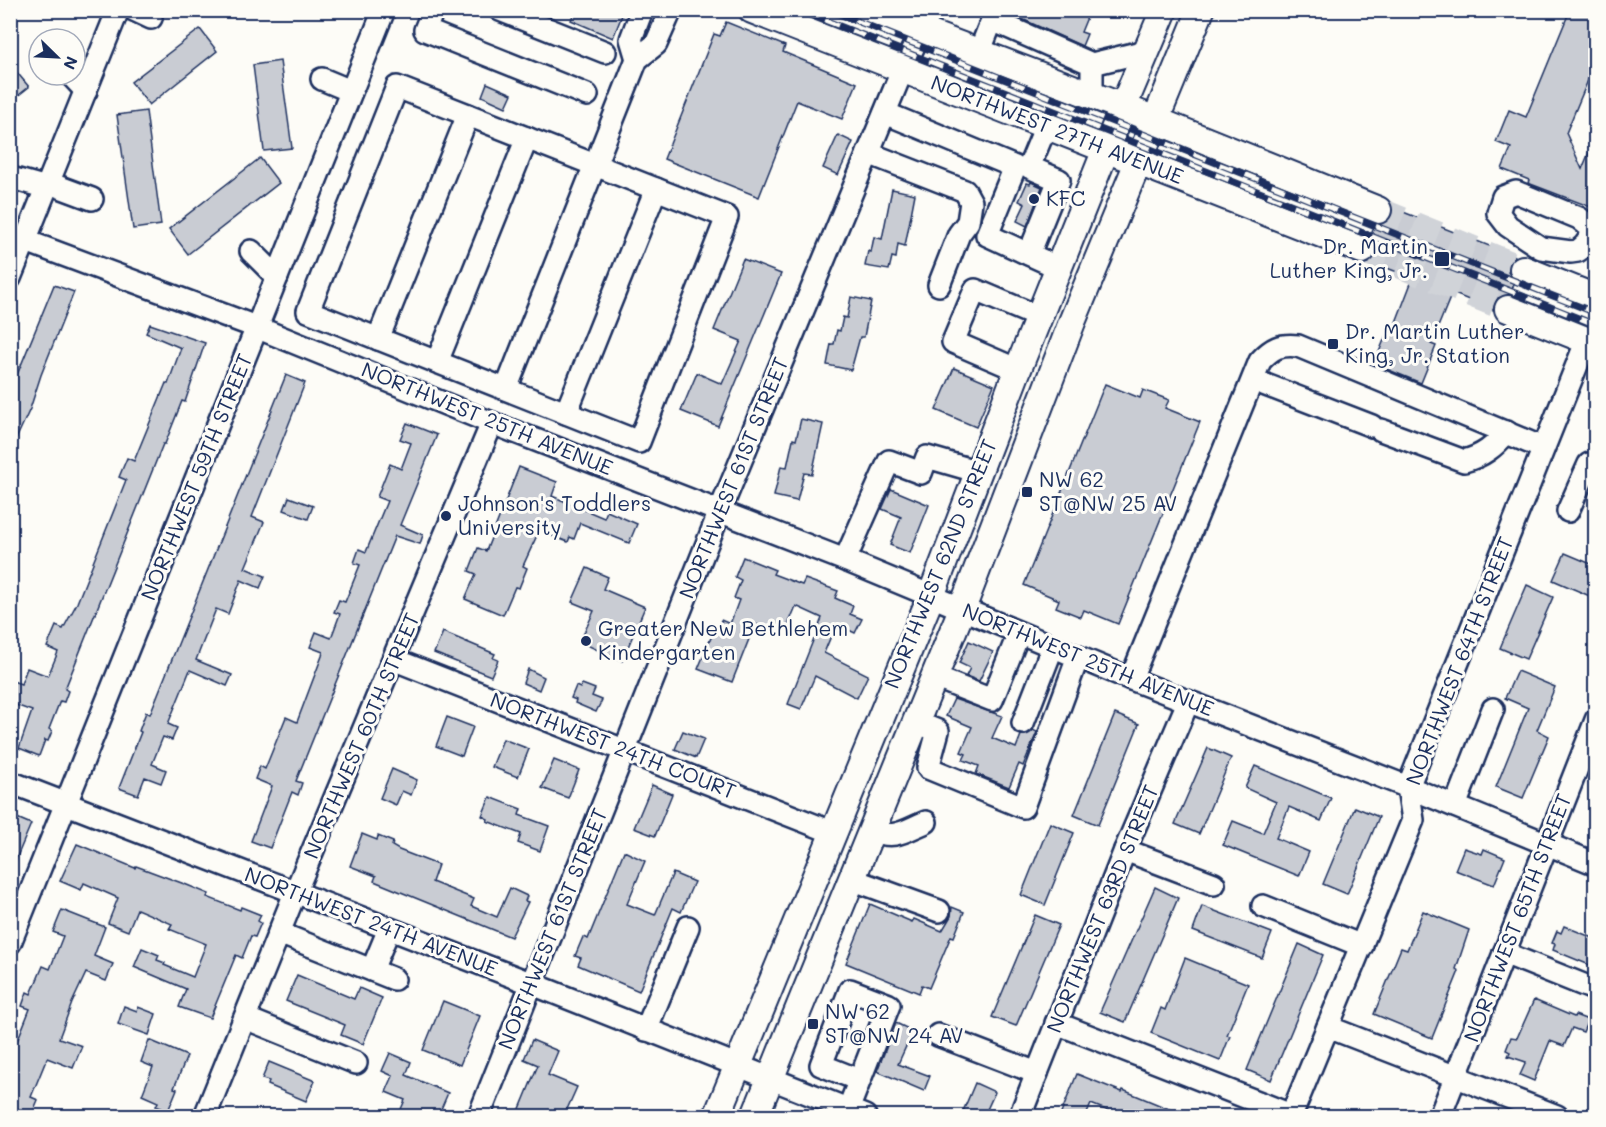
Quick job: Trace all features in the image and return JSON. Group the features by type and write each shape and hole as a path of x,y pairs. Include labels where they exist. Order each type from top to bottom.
{"main road":[{"name":"NORTHWEST 27TH AVENUE","path":"752,10 1362,250"},
{"name":"NORTHWEST 27TH AVENUE","path":"867,10 927,21 979,53 1123,107 1378,210"},
{"name":"NORTHWEST 62ND STREET","path":"717,1116 931,596 1018,370 1164,10"},
{"name":"NORTHWEST 62ND STREET","path":"755,1116 962,609 1072,322 1201,10"},
{"path":"1527,270 1596,298"},
{"path":"1508,309 1593,340"}],"street":[{"path":"10,278 18,238 48,185 118,10"},
{"name":"NORTHWEST 59TH STREET","path":"10,943 384,10"},
{"path":"433,10 425,30 587,95"},
{"path":"500,10 533,16 605,52"},
{"path":"637,59 631,39 642,10"},
{"path":"506,389 637,59 656,44 671,10"},
{"path":"979,53 989,15 1092,64 1146,51"},
{"name":"NORTHWEST 61ST STREET","path":"479,1116 530,983 720,511 902,70 927,21"},
{"path":"1092,64 1092,95"},
{"path":"322,79 351,92"},
{"path":"82,87 86,91"},
{"path":"397,87 527,138 727,217 639,442 308,311 397,87"},
{"path":"885,113 1059,180 1029,254"},
{"path":"378,339 468,115"},
{"path":"1046,126 987,235 1059,267"},
{"path":"437,362 527,138"},
{"path":"868,153 966,190 971,202 968,222 959,234 939,285"},
{"path":"15,179 48,185 92,199"},
{"path":"566,413 656,189"},
{"name":"NORTHWEST 25TH AVENUE","path":"18,238 256,327 492,423 841,559 1131,679 1408,787 1596,864"},
{"path":"1527,270 1541,248"},
{"path":"250,251 277,276"},
{"path":"1018,370 953,342 975,290 1039,318"},
{"name":"NORTHWEST 64TH STREET","path":"1291,1116 1413,820 1408,787 1543,448 1593,340"},
{"path":"1131,679 1260,361 1270,351 1283,345 1298,346 1543,448"},
{"path":"1253,380 1464,461 1491,450 1507,432"},
{"name":"NORTHWEST 60TH STREET","path":"205,1116 295,893 492,423"},
{"path":"841,559 889,461 921,474 927,457 979,472"},
{"path":"1569,511 1589,464 1596,467"},
{"path":"841,559 867,482"},
{"path":"934,677 992,700 1019,633"},
{"path":"1023,723 1053,646"},
{"path":"916,722 938,731 927,768 1023,807 1078,657"},
{"name":"NORTHWEST 24TH COURT","path":"394,660 832,832"},
{"name":"NORTHWEST 63RD STREET","path":"1020,1116 1125,850 1188,702"},
{"path":"1455,806 1493,709"},
{"name":"NORTHWEST 65TH STREET","path":"1440,1116 1596,720"},
{"name":"NORTHWEST 24TH AVENUE","path":"10,782 530,983 856,1113"},
{"path":"871,831 887,836 896,835 926,822"},
{"path":"1125,850 1214,884"},
{"path":"851,879 939,911"},
{"path":"1263,906 1362,946"},
{"path":"646,1030 688,927"},
{"path":"372,970 389,929"},
{"path":"279,933 394,979"},
{"path":"1504,953 1596,990"},
{"path":"244,1018 356,1063"},
{"path":"1056,1023 1291,1116"},
{"path":"1328,1027 1557,1116"},
{"path":"938,1035 1037,1073"},
{"path":"856,1113 859,1080"}],"building":[{"path":"575,10 624,10 613,38 571,20"},
{"path":"1002,10 1090,10 1081,32 1087,34 1082,46"},
{"path":"1570,10 1596,10 1596,61 1566,133 1582,169 1596,136 1596,209 1528,183 1529,180 1502,169 1511,148 1496,142 1509,110 1526,117"},
{"path":"726,22 785,46 783,52 857,83 842,119 797,101 759,197 664,159 714,34 720,36"},
{"path":"200,29 217,51 149,105 131,82"},
{"path":"280,61 292,148 264,151 253,65"},
{"path":"10,64 29,87 10,102"},
{"path":"487,83 512,94 506,107 482,96"},
{"path":"146,111 161,225 133,229 117,115"},
{"path":"838,135 853,142 838,175 823,168"},
{"path":"260,158 279,183 188,254 169,229"},
{"path":"1031,182 1042,187 1027,226 1017,221 1025,204 1019,201 1027,183"},
{"path":"892,189 915,194 905,246 898,244 896,258 892,257 889,270 865,266 874,237 882,239"},
{"path":"1393,208 1515,256 1509,264 1508,272 1515,281 1510,295 1498,298 1493,310 1452,293 1431,344 1436,346 1421,383 1374,364 1389,328 1393,330 1413,278 1371,262 1376,256 1377,248 1370,238 1375,224 1381,225 1388,221"},
{"path":"743,259 781,274 718,426 681,411 697,373 722,384 741,341 714,330"},
{"path":"54,285 74,292 30,409 10,452 10,392"},
{"path":"851,297 871,301 864,337 860,337 851,370 827,365 831,344 834,344 837,330 840,331 843,317 847,318"},
{"path":"150,324 205,343 185,402 182,401 165,444 163,444 65,689 68,691 64,702 60,701 49,729 52,731 48,741 45,740 39,756 19,748 32,711 10,703 10,680 21,684 27,668 48,676 58,652 47,647 56,626 63,629 77,603 126,480 119,477 127,458 134,461 166,383 168,384 181,348 146,333"},
{"path":"954,368 994,385 976,427 936,410"},
{"path":"286,375 305,383 252,517 264,522 245,568 265,576 260,588 241,580 228,614 216,609 196,660 232,675 227,686 190,670 168,724 177,728 172,740 163,737 152,764 166,770 161,783 145,777 138,795 119,788 141,732 139,731 146,712 150,714"},
{"path":"1105,384 1140,398 1143,390 1169,400 1165,408 1200,422 1118,624 1084,610 1081,617 1056,607 1059,600 1024,585"},
{"path":"801,419 823,424 812,474 804,473 797,501 774,496 781,466 787,467 793,439 796,440"},
{"path":"407,423 437,435 400,525 423,535 420,544 395,536 296,781 302,783 298,795 292,792 270,848 251,841 272,786 255,779 260,766 265,769 286,717 297,722 323,652 310,647 316,632 331,638 340,614 334,612 339,600 345,602 360,565 354,563 359,549 366,552 387,501 377,497 390,464 401,469 411,443 400,439"},
{"path":"519,467 557,482 552,496 604,518 607,511 637,524 629,543 580,523 574,539 570,537 568,542 539,531 523,566 527,568 519,588 515,587 503,615 465,599 476,574 469,571 478,548 486,551"},
{"path":"891,489 929,505 910,553 890,545 901,517 882,509"},
{"path":"289,497 313,506 308,519 284,510"},
{"path":"1565,553 1596,566 1596,588 1592,597 1553,580"},
{"path":"743,557 775,570 773,574 802,585 805,579 838,591 835,598 853,606 850,614 862,619 855,633 836,624 824,653 868,675 857,698 815,676 801,709 788,704 822,618 796,606 784,635 755,624 732,682 698,669 715,628 718,629 721,620 730,624 739,600 734,598 741,580 735,577"},
{"path":"587,568 608,577 603,589 645,607 622,661 580,642 594,611 572,602"},
{"path":"1527,585 1553,597 1526,659 1500,648"},
{"path":"443,632 495,654 493,658 498,660 491,676 434,653"},
{"path":"969,641 993,652 979,681 966,676 970,668 959,663"},
{"path":"528,669 544,677 539,690 523,683"},
{"path":"1517,671 1555,687 1537,730 1549,736 1523,798 1496,787 1528,708 1505,698"},
{"path":"582,684 595,689 592,696 602,700 596,712 575,703 576,700 571,698 576,686 580,688"},
{"path":"954,699 1002,716 992,738 1016,748 1021,735 1033,730 1037,732 1023,766 1019,764 1009,787 976,774 979,766 963,760 966,754 961,752 972,727 946,716"},
{"path":"1115,714 1139,724 1098,825 1074,815"},
{"path":"447,717 473,727 462,756 436,746"},
{"path":"683,731 704,739 696,758 675,749"},
{"path":"503,739 529,749 518,777 492,767"},
{"path":"1208,748 1231,758 1199,834 1175,824"},
{"path":"554,760 579,770 568,798 542,788"},
{"path":"1255,766 1331,798 1321,821 1289,807 1276,838 1309,852 1299,876 1223,845 1233,821 1263,833 1276,802 1245,788"},
{"path":"392,769 417,780 411,795 402,791 396,805 380,798"},
{"path":"652,785 672,794 655,836 634,828"},
{"path":"490,797 521,809 519,815 549,826 540,851 518,843 521,834 487,821 488,819 482,816"},
{"path":"1355,807 1379,817 1347,894 1323,884"},
{"path":"10,815 31,824 11,871 10,871"},
{"path":"1050,823 1074,833 1045,905 1021,895"},
{"path":"362,834 377,840 378,836 393,842 392,846 399,850 438,865 432,882 474,899 471,906 497,917 510,888 527,896 525,901 528,902 511,937 374,881 376,876 350,866"},
{"path":"77,844 135,868 136,866 187,885 209,894 207,897 240,910 241,907 261,915 258,921 261,923 255,937 251,936 242,958 236,955 210,1018 179,1007 186,989 134,967 142,948 159,955 157,960 165,963 164,965 193,977 206,944 169,929 172,924 137,909 128,931 108,923 118,898 84,883 81,890 60,881"},
{"path":"1464,848 1482,854 1484,849 1505,858 1494,885 1455,870"},
{"path":"624,851 645,861 627,904 655,915 673,873 694,882 681,912 673,908 639,991 578,965 581,958 575,956 583,937 588,939"},
{"path":"1155,887 1178,898 1125,1022 1100,1012"},
{"path":"870,904 912,922 914,919 942,931 951,916 952,907 964,912 929,988 922,985 919,993 846,963"},
{"path":"1202,906 1272,933 1262,958 1193,931"},
{"path":"62,910 105,927 94,956 113,964 106,981 86,973 72,1003 59,1038 82,1046 73,1068 47,1058 31,1097 38,1100 31,1116 10,1116 10,1059 30,1009 22,1006 27,992 31,994 43,966 50,969 63,936 53,932"},
{"path":"1423,911 1469,930 1456,969 1459,971 1432,1038 1374,1014 1401,948 1407,950"},
{"path":"1035,915 1059,925 1016,1026 992,1017"},
{"path":"1564,926 1596,939 1596,957 1592,966 1553,950 1555,944 1552,943 1557,931 1561,933"},
{"path":"1299,944 1323,955 1271,1080 1247,1070"},
{"path":"1185,958 1248,984 1227,1035 1230,1036 1220,1061 1151,1033 1161,1008 1165,1010"},
{"path":"297,975 354,999 359,988 382,998 363,1044 341,1035 345,1025 286,1001"},
{"path":"1534,1000 1574,1017 1575,1015 1588,1020 1583,1032 1572,1028 1564,1046 1550,1041 1534,1081 1520,1075 1526,1062 1508,1056 1510,1052 1506,1050 1511,1037 1517,1038"},
{"path":"443,1001 480,1016 460,1065 423,1050"},
{"path":"124,1006 137,1011 138,1007 156,1014 149,1035 118,1024"},
{"path":"896,1023 913,1031 898,1064 930,1076 924,1091 877,1071"},
{"path":"149,1040 187,1056 174,1088 177,1089 168,1111 156,1106 158,1102 142,1095 153,1067 141,1062"},
{"path":"532,1040 558,1051 548,1075 577,1087 564,1116 517,1116 538,1065 524,1059"},
{"path":"390,1053 411,1062 406,1075 448,1093 438,1116 398,1116 405,1100 386,1092 393,1076 382,1071"},
{"path":"269,1062 315,1081 306,1101 268,1085 269,1081 262,1079"},
{"path":"1077,1074 1186,1116 1121,1116 1091,1104 1086,1116 1060,1116"},
{"path":"975,1083 995,1092 984,1116 961,1116"}],"tunnel":[{"path":"1378,210 1523,269"},
{"path":"1362,250 1508,309"}],"railway":[{"path":"799,10 1596,325"},
{"path":"829,10 1596,313"}],"place":[{"name":"KFC","path":"1034,199"},
{"name":"Dr. Martin Luther King, Jr.","path":"1442,259"},
{"name":"Dr. Martin Luther King, Jr. Station","path":"1333,344"},
{"name":"NW 62 ST@NW 25 AV","path":"1027,492"},
{"name":"Johnson's Toddlers University","path":"446,516"},
{"name":"Greater New Bethlehem Kindergarten","path":"586,641"},
{"name":"NW 62 ST@NW 24 AV","path":"813,1024"}]}
